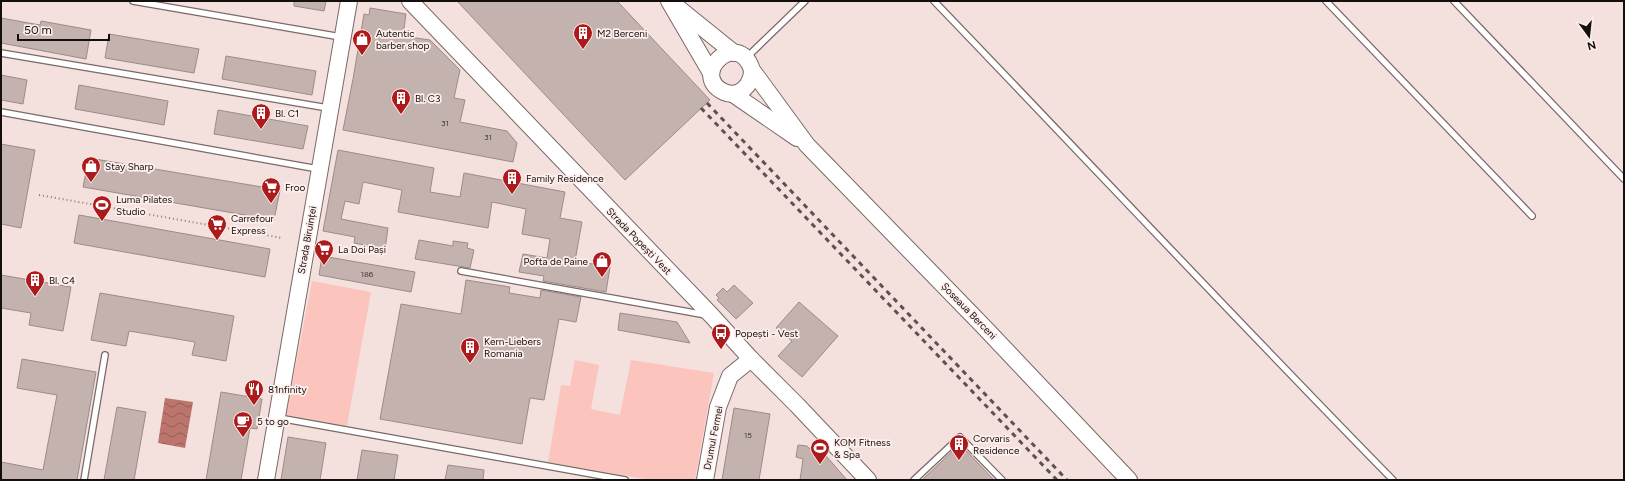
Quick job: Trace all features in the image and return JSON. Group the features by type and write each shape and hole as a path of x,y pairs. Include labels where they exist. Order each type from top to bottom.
{"street":[{"name":"Strada Biruinței","path":"266,480 341,37 349,1"},
{"name":"Strada Popești Vest","path":"410,1 868,480"},
{"name":"Șoseaua Berceni","path":"669,1 744,61 807,145 983,326 1129,480"},
{"name":"Șoseaua Berceni","path":"669,1 711,73 715,85 720,90 733,94 807,145"},
{"path":"711,73 716,60 721,56 744,61 752,77 746,89 733,94"},
{"name":"Drumul Fermei","path":"705,480 718,407 730,376 751,359"}],"lane":[{"path":"133,1 341,37"},
{"path":"744,61 805,1"},
{"path":"934,1 1106,180 1303,389 1393,480"},
{"path":"1326,1 1532,216"},
{"path":"1454,1 1624,179"},
{"path":"1,53 329,108"},
{"path":"1,112 319,170"},
{"path":"461,271 712,316"},
{"path":"84,480 105,355"},
{"path":"277,417 625,480"},
{"path":"914,480 960,437 1002,480"}],"path":[{"path":"39,195 282,238"}],"shaded area":[{"path":"312,281 371,292 347,426 286,415"},
{"path":"575,360 599,365 591,409 620,415 631,360 714,373 695,480 650,480 548,462 561,385 570,386"}],"water":[{"path":"165,398 193,402 185,448 158,443"}],"building":[{"path":"294,1 326,1 324,11 294,6"},
{"name":"M2 Berceni","path":"457,1 617,1 710,100 625,180"},
{"path":"370,8 406,14 403,36 430,40 460,70 454,98 465,100 460,122 507,131 517,143 513,162 343,130 364,14 369,15"},
{"path":"1,18 40,25 41,21 91,30 86,59 1,43"},
{"path":"109,34 199,49 194,73 105,58"},
{"name":"Bl. C1","path":"226,56 316,71 312,95 222,79"},
{"path":"1,75 27,80 23,104 1,100"},
{"path":"79,85 168,101 164,125 75,109"},
{"name":"Bl. C1","path":"218,110 308,126 303,149 214,134"},
{"path":"1,144 35,150 21,228 1,224"},
{"name":"Family Residence","path":"338,150 434,168 430,192 460,197 464,173 565,192 560,218 582,222 575,261 610,267 606,292 543,281 544,276 519,272 523,254 547,258 550,239 522,234 526,209 492,202 488,228 398,212 402,190 363,182 359,204 345,201 341,219 388,228 385,249 354,243 355,237 323,231"},
{"path":"89,158 280,190 274,220 83,187"},
{"path":"79,215 270,249 265,277 74,243"},
{"path":"419,240 453,246 453,241 468,243 467,248 474,250 470,268 415,259"},
{"path":"322,256 415,272 411,292 319,275"},
{"name":"Bl. C4","path":"1,275 71,287 63,331 29,325 31,313 1,308"},
{"name":"Kern-Liebers Romania","path":"466,280 510,287 509,293 540,298 541,290 581,297 576,322 559,319 544,400 530,398 522,444 380,419 401,304 461,314"},
{"path":"734,285 753,303 736,319 717,300 719,298 716,295 723,288 727,292"},
{"path":"100,293 234,316 226,361 192,355 195,342 129,331 126,346 91,340"},
{"path":"799,302 838,336 802,377 778,356 792,341 776,328"},
{"path":"620,313 677,322 690,343 618,330"},
{"path":"22,359 96,372 77,480 1,480 1,462 43,470 57,395 17,388"},
{"path":"221,392 262,399 257,429 250,428 241,480 206,480"},
{"path":"117,407 146,412 134,480 104,480"},
{"path":"734,408 770,414 759,480 722,480"},
{"path":"288,437 326,443 320,480 281,480"},
{"name":"Corvaris Residence","path":"960,444 994,480 922,480"},
{"name":"KOM Fitness & Spa","path":"798,445 807,446 816,455 821,450 847,480 800,480 803,459 796,457"},
{"path":"362,450 398,455 394,480 357,480"},
{"path":"448,465 484,470 483,480 445,480"}],"railway":[{"path":"707,103 1067,480"},
{"path":"701,108 1057,480"}],"place":[{"name":"M2 Berceni","path":"583,50"},
{"name":"Autentic barber shop","path":"362,56"},
{"name":"Bl. C3","path":"401,115"},
{"name":"Bl. C1","path":"261,130"},
{"name":"Stay Sharp","path":"91,183"},
{"name":"Family Residence","path":"512,195"},
{"name":"Froo","path":"271,204"},
{"name":"Luma Pilates Studio","path":"102,222"},
{"name":"Carrefour Express","path":"217,241"},
{"name":"La Doi Pași","path":"324,266"},
{"name":"Pofta de Paine","path":"602,278"},
{"name":"Bl. C4","path":"35,297"},
{"name":"Popești - Vest","path":"721,350"},
{"name":"Kern-Liebers Romania","path":"470,364"},
{"name":"81nfinity","path":"254,406"},
{"name":"5 to go","path":"243,438"},
{"name":"Corvaris Residence","path":"959,461"},
{"name":"KOM Fitness & Spa","path":"820,465"}]}
